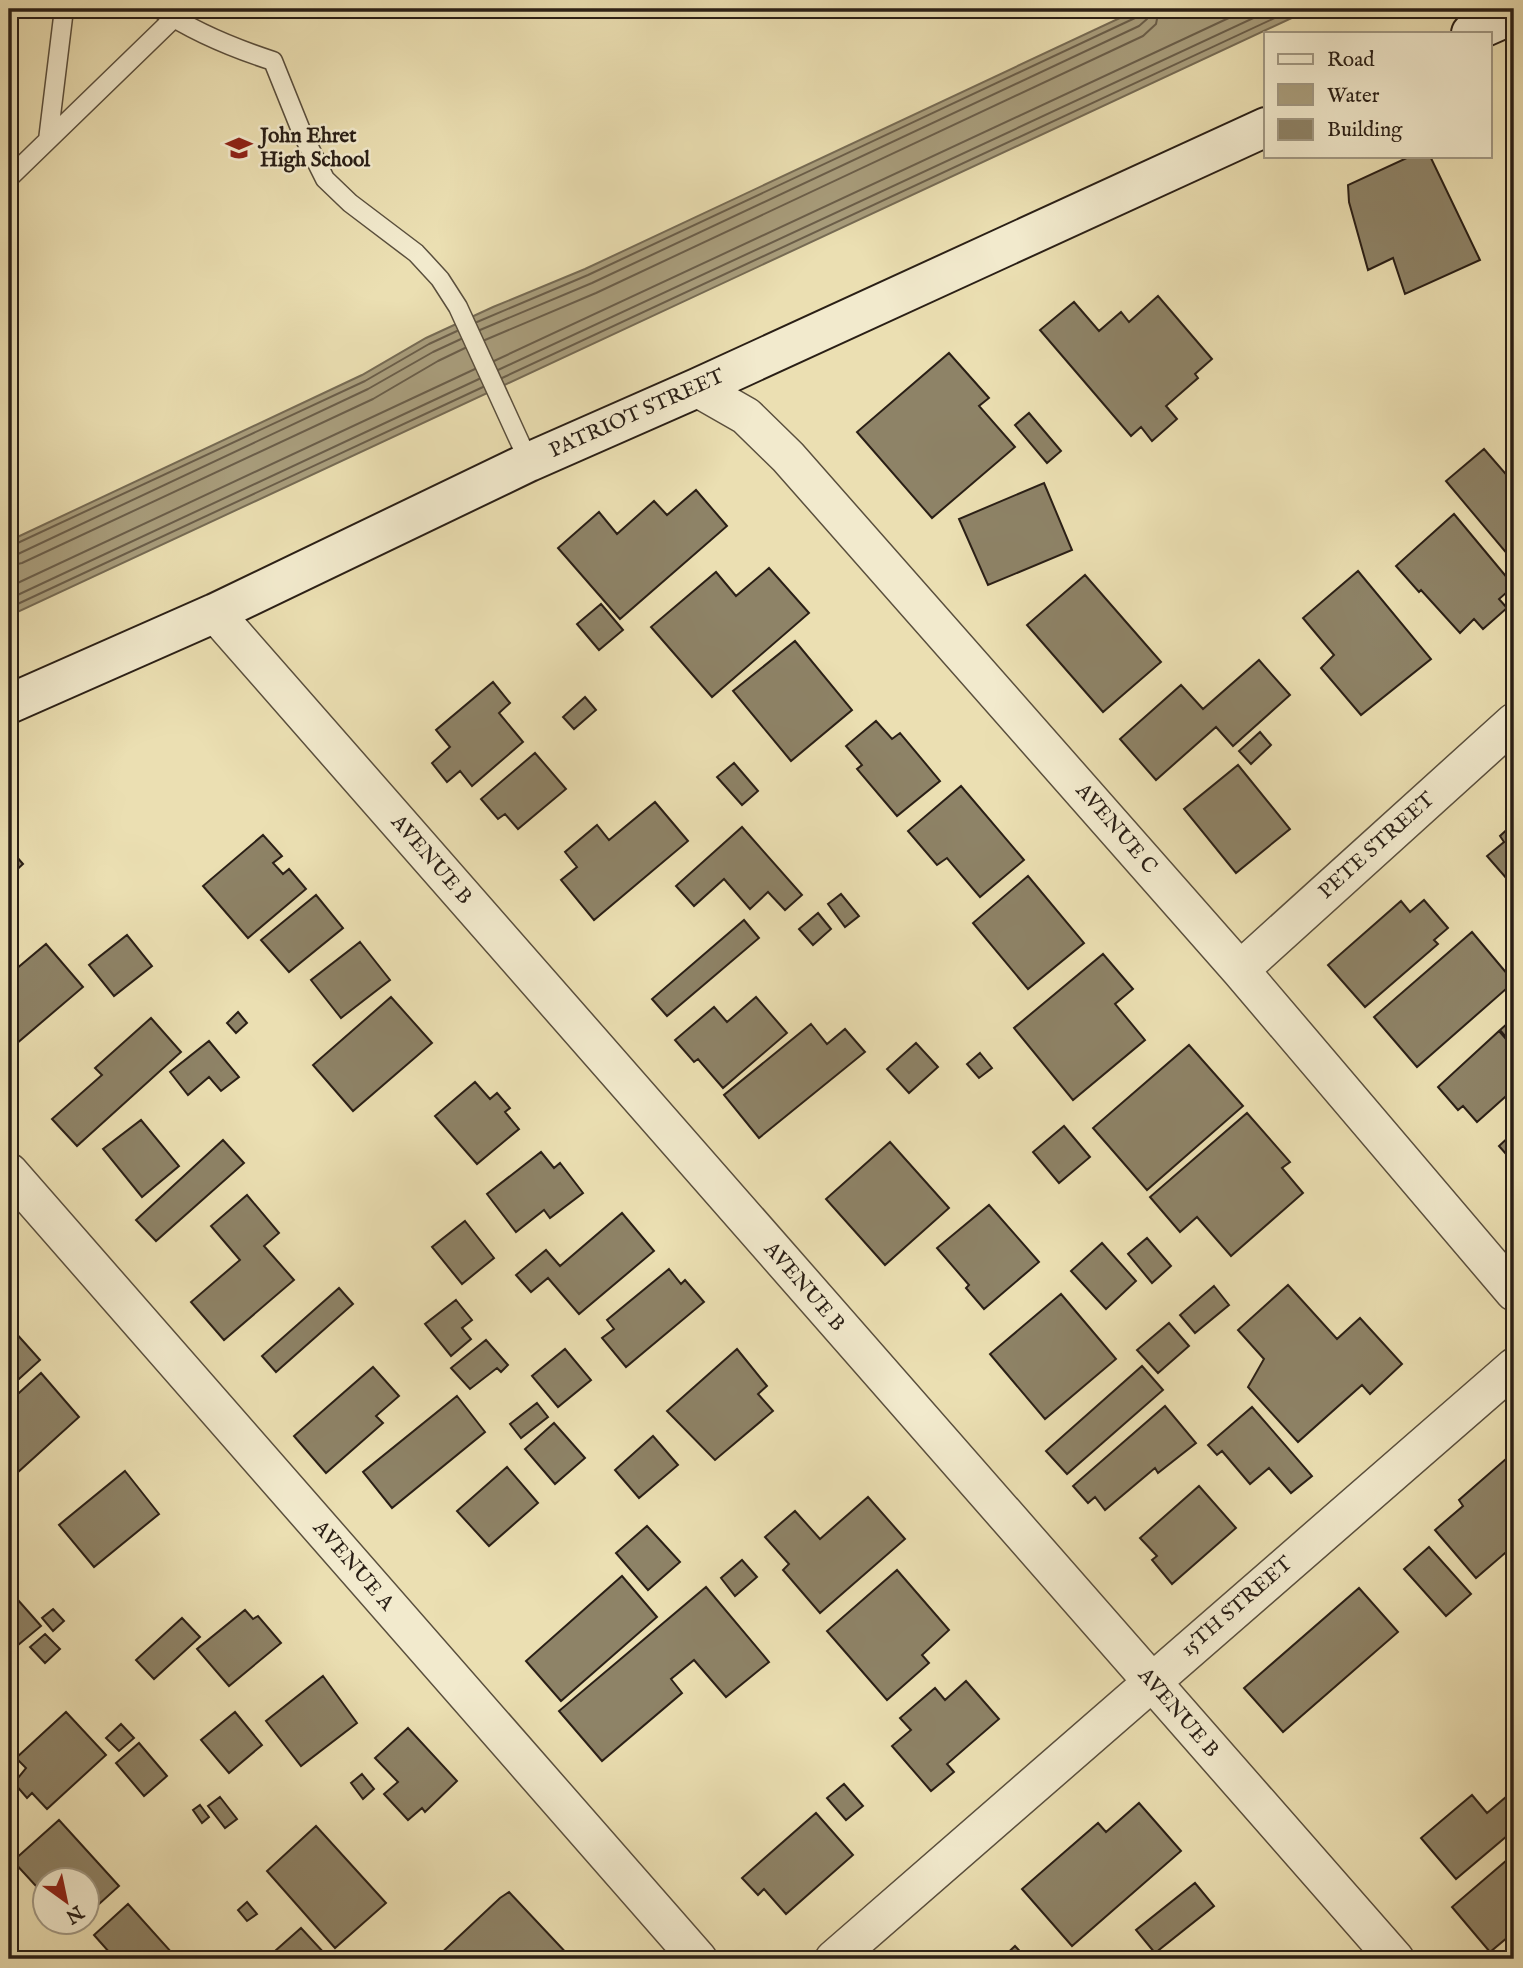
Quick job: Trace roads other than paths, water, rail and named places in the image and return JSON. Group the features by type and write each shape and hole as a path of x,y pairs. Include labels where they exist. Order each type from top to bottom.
{"main road":[{"path":"1474,32 1514,14"},
{"name":"PATRIOT STREET","path":"9,704 215,613 529,462 697,388 1264,128"}],"street":[{"name":"AVENUE C","path":"697,388 746,416 788,457 1240,970 1514,1292"},
{"name":"AVENUE B","path":"215,613 1395,1959"},
{"name":"PETE STREET","path":"1240,970 1514,722"},
{"name":"AVENUE A","path":"9,1172 698,1959"},
{"name":"15TH STREET","path":"834,1959 1514,1367"}],"lane":[{"path":"48,140 64,9"},
{"path":"9,178 167,13 235,48 273,61 302,133 325,179 350,203 416,253 440,279 458,307 529,462"}],"water":[{"path":"1139,9 1311,9 9,616 9,541 362,375 426,338 585,269"}],"place":[{"name":"John Ehret High School","path":"239,148"}]}
